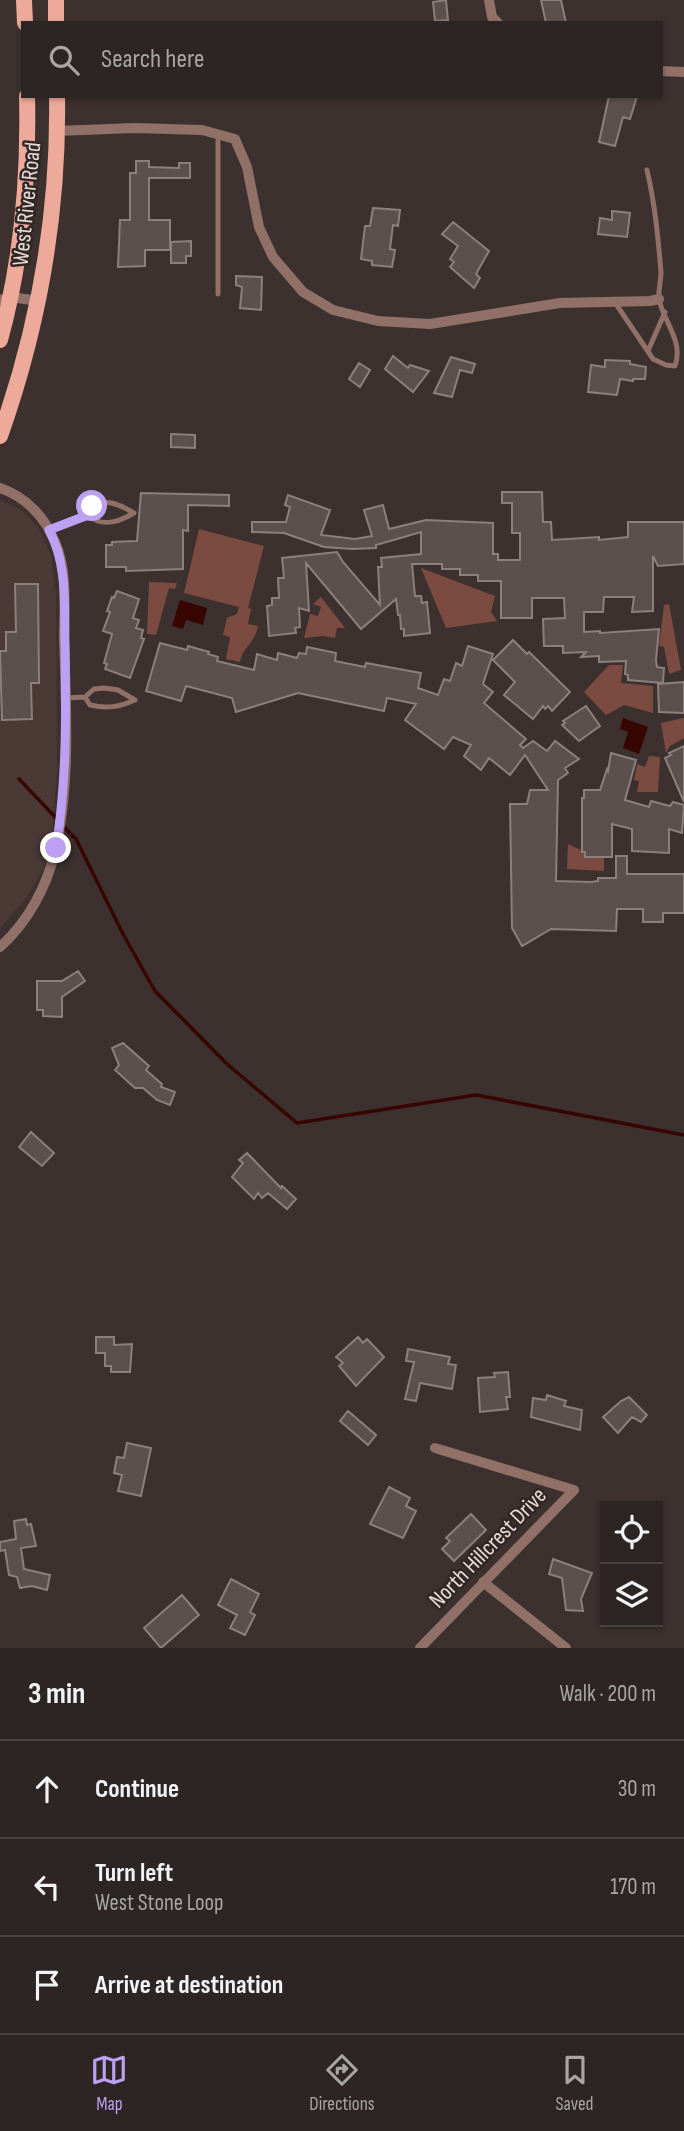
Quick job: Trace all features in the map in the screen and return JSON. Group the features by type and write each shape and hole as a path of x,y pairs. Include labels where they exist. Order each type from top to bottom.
{"main road":[{"path":"24,0 25,21"},
{"path":"56,0 56,21"},
{"name":"West River Road","path":"0,341 3,297 19,253 26,188 27,98"},
{"name":"West River Road","path":"0,436 20,375 38,301 53,211 58,131 57,98"}],"street":[{"path":"489,0 492,18 496,21"},
{"path":"663,71 684,72"},
{"path":"58,131 134,128 202,130 235,139 247,167 258,227 273,257 303,292 333,310 378,321 430,324 560,303 659,299"},
{"path":"3,297 38,301"},
{"path":"0,488 15,494 40,515 56,543 62,567 66,698 63,800 55,854 41,891 19,931 0,947"},
{"name":"North Hillcrest Drive","path":"420,1648 574,1490 435,1448"},
{"path":"483,1583 566,1648"}],"lane":[{"path":"218,135 218,294"},
{"path":"614,301 653,359 675,366 678,359 676,340 659,299 661,280 656,208 648,170"},
{"path":"648,351 665,312"},
{"path":"49,530 88,515 92,506 105,501 116,503 134,513 120,522 104,523 94,521 88,515"},
{"path":"66,698 85,697 94,689 104,688 118,690 135,700 121,707 103,708 90,705 85,697"}],"shaded area":[{"path":"0,500 20,509 39,528 51,555 56,595 57,771 47,862 27,897 0,928"},
{"path":"199,529 264,546 248,608 251,609 248,624 258,626 240,662 226,659 230,637 223,635 227,618 237,614 239,607 184,593"},
{"path":"421,568 495,596 491,612 497,621 446,628"},
{"path":"149,582 177,583 175,589 169,588 156,635 147,634"},
{"path":"321,597 345,628 337,628 335,638 304,638 310,614 318,616 321,607 313,604"},
{"path":"180,600 207,608 203,625 186,620 183,629 172,626"},
{"path":"669,604 681,670 669,674 664,647 659,646 664,605"},
{"path":"609,665 623,665 621,683 653,686 653,713 624,705 606,715 584,692"},
{"path":"623,718 648,727 639,754 623,748 628,732 620,729"},
{"path":"684,718 684,738 670,746 666,753 661,723"},
{"path":"649,756 660,757 658,792 637,792 639,781 634,780 637,764 645,767"},
{"path":"568,844 585,852 585,857 604,858 604,871 567,869"}],"building":[{"path":"446,0 448,20 435,21 433,2"},
{"path":"541,0 561,0 566,21 546,21"},
{"path":"609,98 636,98 630,119 623,117 615,146 599,142"},
{"path":"136,161 149,161 149,167 179,168 179,163 190,163 190,178 149,178 149,220 170,220 170,250 145,250 145,266 118,267 120,220 130,220 130,173 136,173"},
{"path":"373,208 400,210 398,226 393,225 390,249 395,250 392,267 372,265 372,261 361,259 365,226 370,226"},
{"path":"612,211 630,213 627,237 598,234 600,218 612,220"},
{"path":"453,222 489,251 476,274 480,278 474,288 450,267 454,262 450,259 458,246 442,234"},
{"path":"191,241 191,256 186,256 186,263 171,263 171,242"},
{"path":"236,276 262,277 261,310 240,308 242,287 236,285"},
{"path":"393,356 408,368 410,365 429,371 413,392 385,369"},
{"path":"451,357 475,364 472,373 460,370 452,397 434,393"},
{"path":"605,360 630,361 630,364 646,367 645,379 620,379 617,395 588,392 591,365 605,367"},
{"path":"359,363 370,370 360,387 349,379"},
{"path":"171,434 195,435 195,448 171,447"},
{"path":"502,492 542,492 543,522 551,522 552,540 628,537 628,522 684,522 684,564 658,566 653,556 653,611 632,612 634,597 604,597 603,612 584,612 584,632 659,629 656,660 657,667 664,668 663,683 628,680 628,675 625,674 626,661 599,662 599,656 581,657 586,652 563,653 563,646 544,646 543,619 565,618 564,598 532,598 532,618 501,618 501,581 478,581 478,575 460,575 460,569 442,569 442,564 412,564 415,596 421,596 422,603 427,602 430,633 404,636 396,599 361,629 306,563 309,611 299,608 300,627 295,628 296,633 269,636 267,606 272,605 272,598 279,598 278,578 284,578 282,558 337,552 380,605 378,567 382,567 381,558 421,554 421,532 376,545 376,548 352,549 324,547 284,533 252,532 252,522 286,522 290,507 285,505 288,495 330,510 321,535 355,539 372,536 364,510 383,505 389,529 426,520 493,523 493,554 498,554 498,560 520,560 520,533 512,533 512,503 502,503"},
{"path":"141,493 229,495 229,506 188,505 188,531 183,530 183,569 126,571 126,567 106,567 106,545 112,545 112,542 137,541"},
{"path":"15,584 38,584 39,683 31,683 32,719 2,720 0,651 6,651 6,632 16,632"},
{"path":"117,591 139,599 133,618 139,620 136,628 143,630 141,638 144,639 130,678 105,669 107,664 104,663 112,634 103,631 110,612 107,611"},
{"path":"513,640 570,692 552,711 548,706 545,709 543,706 533,719 504,695 515,682 493,660"},
{"path":"160,643 187,650 188,646 209,652 208,654 218,657 217,661 254,670 257,654 277,660 278,653 297,658 299,653 306,654 307,647 336,653 335,661 365,667 366,663 421,673 418,688 438,695 444,679 450,681 456,663 462,666 468,646 493,654 483,684 493,692 484,703 526,739 520,745 523,748 533,741 547,751 555,741 579,759 565,768 568,773 558,780 556,881 591,882 598,881 598,878 616,878 616,856 627,856 627,874 684,874 684,913 663,913 663,922 643,922 643,909 617,909 616,931 551,929 522,946 512,928 510,804 527,804 530,790 548,790 525,755 510,775 489,758 481,770 464,756 471,745 453,737 444,749 405,720 416,704 387,698 384,711 298,693 236,712 232,698 186,686 181,701 146,691"},
{"path":"684,682 684,713 659,712 658,684"},
{"path":"586,706 600,726 579,741 562,725 565,723 563,721"},
{"path":"684,746 684,802 665,758"},
{"path":"611,753 636,760 625,800 649,807 651,801 670,806 673,802 684,805 682,833 669,829 669,853 632,851 632,829 612,824 612,857 585,857 585,852 582,852 584,790 600,790 607,769 608,771"},
{"path":"78,971 85,981 62,997 62,1017 43,1016 43,1010 37,1010 37,981 62,981"},
{"path":"123,1043 149,1066 146,1070 162,1084 161,1087 175,1092 170,1105 157,1100 143,1088 135,1088 115,1070 119,1065 112,1048"},
{"path":"31,1132 54,1153 42,1166 19,1147"},
{"path":"247,1153 281,1188 282,1186 296,1199 287,1209 268,1193 262,1198 258,1193 254,1199 232,1177 243,1163 239,1160"},
{"path":"96,1337 114,1337 114,1345 132,1344 130,1372 111,1372 111,1366 105,1366 105,1353 96,1353"},
{"path":"358,1337 363,1343 367,1339 384,1357 356,1386 339,1366 343,1363 336,1357"},
{"path":"408,1349 450,1357 448,1364 456,1365 452,1389 420,1383 416,1401 405,1399 414,1362 406,1361"},
{"path":"508,1372 508,1409 480,1412 478,1378 495,1377 494,1373"},
{"path":"547,1395 566,1401 564,1406 582,1410 580,1430 531,1417 533,1398 546,1400"},
{"path":"629,1397 647,1415 641,1422 632,1417 618,1433 603,1417"},
{"path":"348,1411 376,1435 368,1445 340,1421"},
{"path":"127,1443 151,1448 141,1496 118,1491 122,1475 114,1473 117,1457 124,1458"},
{"path":"389,1487 410,1498 406,1506 416,1511 403,1538 370,1524"},
{"path":"471,1514 486,1530 454,1561 442,1549 450,1541 446,1538"},
{"path":"26,1519 27,1525 31,1524 36,1546 21,1548 24,1569 50,1575 47,1590 32,1586 20,1588 17,1577 9,1575 5,1550 0,1551 0,1542 16,1539 14,1521"},
{"path":"553,1559 592,1573 581,1599 583,1611 566,1610 562,1578 549,1574"},
{"path":"231,1579 259,1594 250,1612 255,1615 245,1635 230,1628 237,1615 218,1605"},
{"path":"182,1595 199,1615 161,1648 144,1628"}],"waterway":[{"path":"19,779 57,819"},
{"path":"62,825 76,839 123,934 155,991 227,1064 297,1123 476,1095 684,1135"}],"route":[{"path":"56,848 63,800 66,707 64,593 62,567 56,543 49,530 88,515 92,506"}]}
